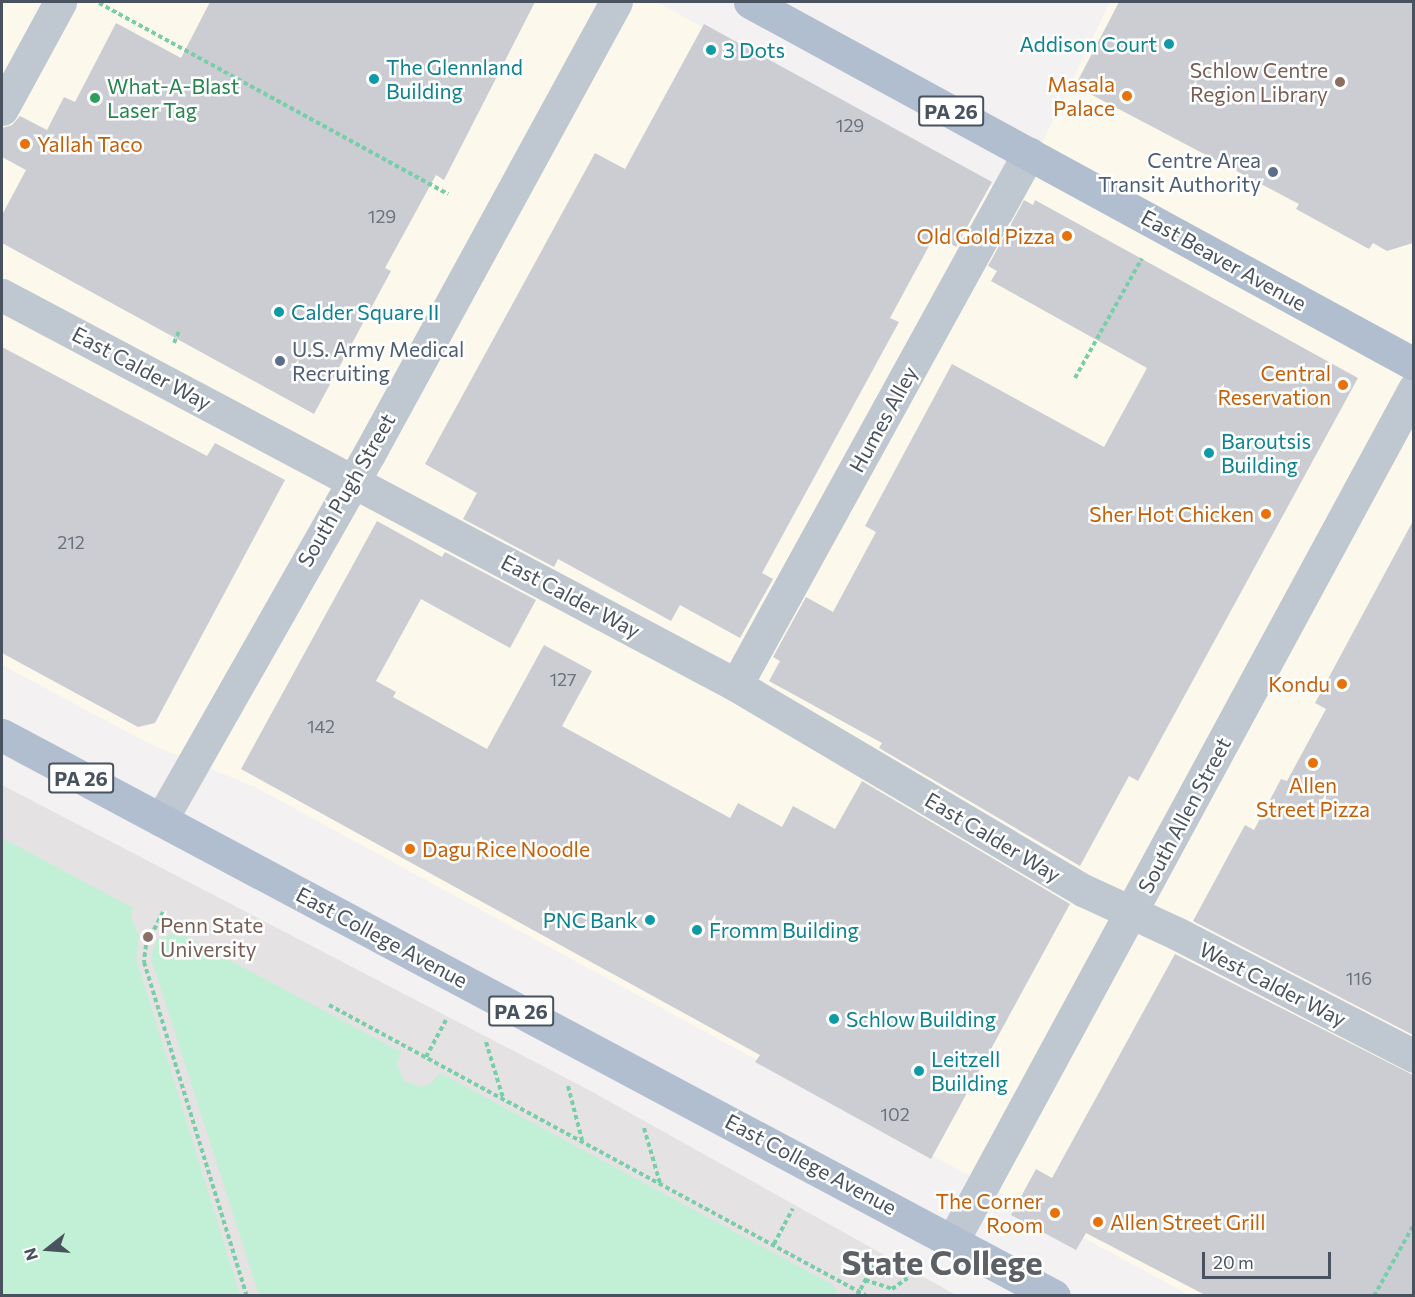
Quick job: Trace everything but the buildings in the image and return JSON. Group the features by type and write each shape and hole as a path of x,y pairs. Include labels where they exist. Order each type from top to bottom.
{"main road":[{"name":"East Beaver Avenue","path":"750,2 1413,364"},
{"name":"East College Avenue","path":"2,735 953,1240"},
{"name":"PA 26","path":"953,1240 1054,1296"}],"street":[{"path":"2,109 60,2"},
{"name":"South Pugh Street","path":"161,820 353,479 616,2"},
{"name":"Humes Alley","path":"736,685 1029,153"},
{"name":"East Calder Way","path":"2,295 353,479 736,685 1085,891 1132,912"},
{"name":"South Allen Street","path":"953,1240 1413,389"},
{"name":"West Calder Way","path":"1132,912 1413,1056"}],"path":[{"path":"96,2 448,194"},
{"path":"1075,378 1144,254"},
{"path":"163,912 146,945 144,962 247,1296"},
{"path":"329,1005 867,1296"},
{"path":"426,1057 446,1020"},
{"path":"486,1041 504,1099"},
{"path":"568,1086 582,1141"},
{"path":"644,1128 660,1183"},
{"path":"774,1244 793,1209"},
{"path":"1374,1296 1413,1224"},
{"path":"858,1293 876,1260"},
{"path":"865,1280 892,1288 908,1278"}],"shaded area":[{"path":"2,2 657,2 1015,199 1110,2 1413,2 1413,1295 1189,1295 255,787 150,744 2,665"},
{"name":"Penn State University","path":"2,785 587,1089 956,1295 2,1295"}],"green space":[{"path":"2,838 133,908 131,918 139,936 136,958 240,1295 2,1295"},
{"path":"177,932 401,1052 397,1064 404,1081 421,1087 430,1084 440,1073 833,1285 838,1295 259,1295 151,958 156,940"}],"place":[{"name":"Addison Court","path":"1169,44"},
{"name":"3 Dots","path":"711,50"},
{"name":"The Glennland Building","path":"374,79"},
{"name":"Schlow Centre Region Library","path":"1340,82"},
{"name":"Masala Palace","path":"1127,96"},
{"name":"What-A-Blast Laser Tag","path":"95,98"},
{"name":"Yallah Taco","path":"25,144"},
{"name":"Centre Area Transit Authority","path":"1273,172"},
{"name":"Old Gold Pizza","path":"1067,236"},
{"name":"Calder Square II","path":"279,312"},
{"name":"U.S. Army Medical Recruiting","path":"280,361"},
{"name":"Central Reservation","path":"1343,385"},
{"name":"Baroutsis Building","path":"1209,453"},
{"name":"Sher Hot Chicken","path":"1266,514"},
{"name":"Kondu","path":"1342,684"},
{"name":"Allen Street Pizza","path":"1313,763"},
{"name":"Dagu Rice Noodle","path":"410,849"},
{"name":"PNC Bank","path":"650,920"},
{"name":"Fromm Building","path":"697,930"},
{"name":"Penn State University","path":"148,937"},
{"name":"Schlow Building","path":"834,1019"},
{"name":"Leitzell Building","path":"919,1071"},
{"name":"The Corner Room","path":"1055,1213"},
{"name":"Allen Street Grill","path":"1098,1222"}],"district":[{"name":"State College","path":"942,1262"}]}
